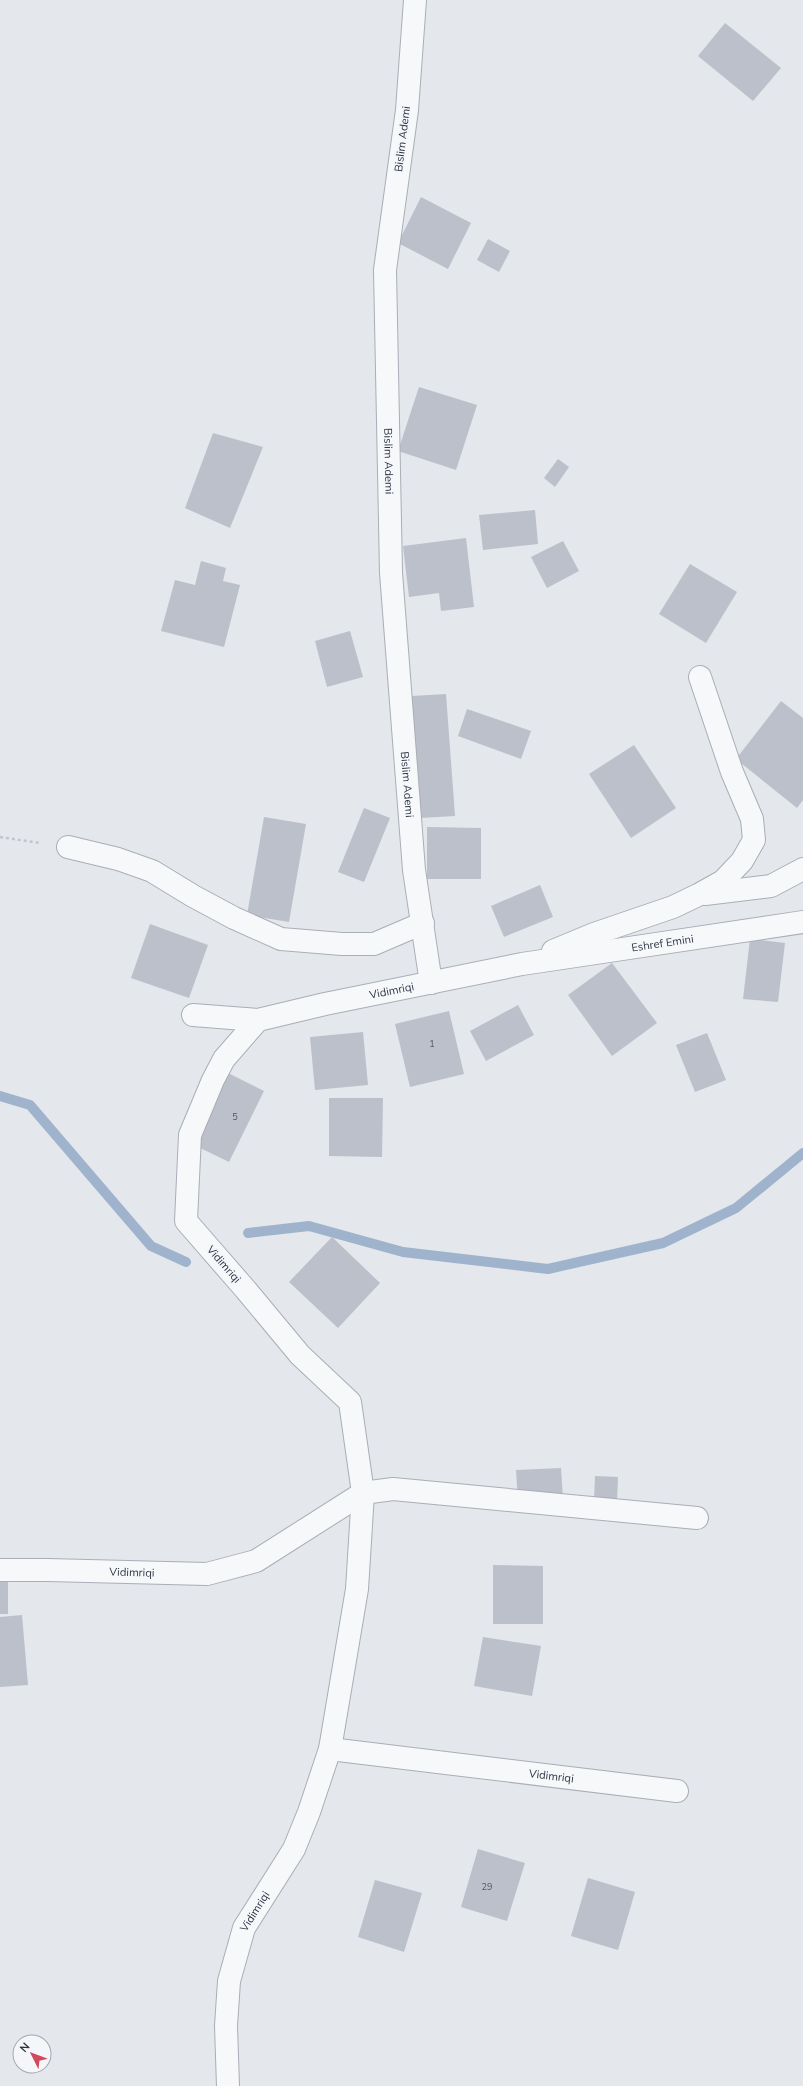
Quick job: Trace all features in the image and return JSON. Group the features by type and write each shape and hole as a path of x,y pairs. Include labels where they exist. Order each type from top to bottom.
{"street":[{"name":"Bislim Ademi","path":"415,0 407,110 385,270 391,573 414,870 431,983"},
{"name":"Eshref Emini","path":"522,964 594,934 673,906 698,895 723,881 742,861 754,840 752,819 732,772 700,677"},
{"path":"68,846 118,859 152,870 192,896 234,918 281,939 342,944 374,944 423,923"},
{"name":"Eshref Emini","path":"698,895 771,886 803,869"},
{"name":"Eshref Emini","path":"431,983 522,964 803,922"},
{"name":"Vidimriqi","path":"193,1015 258,1020 324,1004 431,983"},
{"name":"Vidimriqi","path":"228,2086 226,2026 229,1981 244,1928 294,1849 309,1812 330,1749 357,1589 362,1493 350,1402 300,1355 186,1221 190,1136 213,1080 224,1059 258,1020"},
{"name":"Vidimriqi","path":"0,1570 207,1574 256,1561 362,1493 393,1489 697,1518"},
{"name":"Vidimriqi","path":"330,1749 677,1791"}],"path":[{"path":"0,837 68,846"}],"building":[{"path":"725,23 781,68 753,101 698,56"},
{"path":"421,197 471,223 448,269 398,243"},
{"path":"488,239 510,251 499,272 477,260"},
{"path":"419,387 477,405 456,470 398,451"},
{"path":"213,433 263,447 230,528 185,508"},
{"path":"558,459 569,467 555,487 544,478"},
{"path":"535,510 538,544 483,550 479,515"},
{"path":"466,538 474,607 441,611 439,593 409,597 403,546"},
{"path":"563,541 579,571 547,588 531,557"},
{"path":"201,561 226,568 223,581 240,585 224,647 161,631 175,580 195,585"},
{"path":"690,564 737,592 706,643 659,614"},
{"path":"350,631 363,677 327,687 315,641"},
{"path":"446,694 455,816 420,818 412,696"},
{"path":"781,701 803,718 803,800 797,808 736,759"},
{"path":"467,709 531,731 521,759 458,736"},
{"path":"634,745 676,808 631,838 589,774"},
{"path":"364,808 390,818 364,882 338,872"},
{"path":"264,817 306,824 289,922 247,915"},
{"path":"427,827 481,828 481,879 427,879"},
{"path":"540,885 553,917 504,937 491,906"},
{"path":"150,924 208,945 189,998 131,978"},
{"path":"750,939 785,943 778,1002 743,999"},
{"path":"612,963 657,1023 612,1056 568,995"},
{"path":"518,1005 534,1035 486,1061 470,1031"},
{"path":"449,1011 464,1074 410,1087 395,1024"},
{"path":"363,1032 368,1085 315,1090 310,1037"},
{"path":"707,1033 726,1080 695,1092 676,1045"},
{"path":"228,1073 264,1091 229,1162 194,1145"},
{"path":"329,1098 383,1098 382,1157 329,1156"},
{"path":"332,1237 380,1283 338,1328 289,1282"},
{"path":"561,1468 563,1498 518,1501 516,1470"},
{"path":"595,1476 618,1477 617,1502 594,1501"},
{"path":"493,1565 543,1566 543,1624 493,1624"},
{"path":"8,1575 8,1614 0,1614 0,1576"},
{"path":"22,1615 28,1685 0,1687 0,1617"},
{"path":"483,1637 541,1646 532,1696 474,1686"},
{"path":"478,1849 525,1863 507,1921 461,1907"},
{"path":"588,1878 635,1892 618,1950 571,1936"},
{"path":"375,1880 422,1893 404,1952 358,1937"}],"waterway":[{"path":"0,1096 30,1105 151,1246 186,1262"},
{"path":"248,1233 309,1226 403,1252 548,1269 663,1243 736,1208 803,1153"}]}
